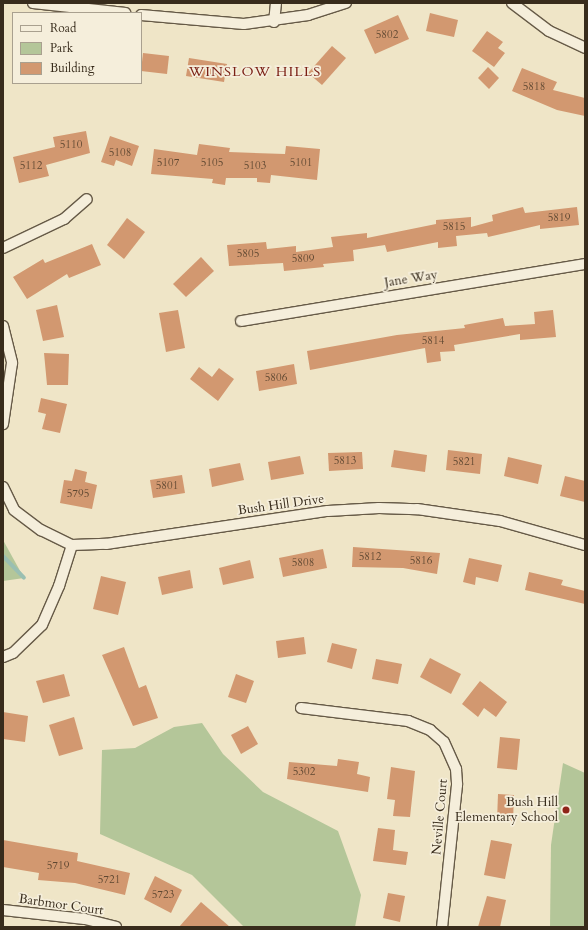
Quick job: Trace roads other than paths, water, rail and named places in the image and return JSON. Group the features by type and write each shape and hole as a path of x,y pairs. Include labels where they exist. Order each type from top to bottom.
{"street":[{"path":"33,3 116,12"},
{"path":"274,22 276,3"},
{"path":"142,15 244,24 274,22 346,3"},
{"path":"512,3 549,31 585,48"},
{"path":"3,248 64,219 87,199"},
{"name":"Jane Way","path":"241,321 585,264"},
{"path":"3,326 12,363 3,424"},
{"name":"Bush Hill Drive","path":"3,487 14,510 41,530 72,545 106,544 328,511 380,508 418,509 486,519 585,545"},
{"path":"3,657 13,653 42,625 60,586 72,545"},
{"name":"Neville Court","path":"301,708 408,721 430,730 444,742 456,769 457,785 442,927"},
{"name":"Barbmor Court","path":"3,910 85,919 116,927"}],"waterway":[{"path":"3,556 24,578"}],"place":[{"name":"Bush Hill Elementary School","path":"566,810"}],"district":[{"name":"WINSLOW HILLS","path":"255,72"}]}
